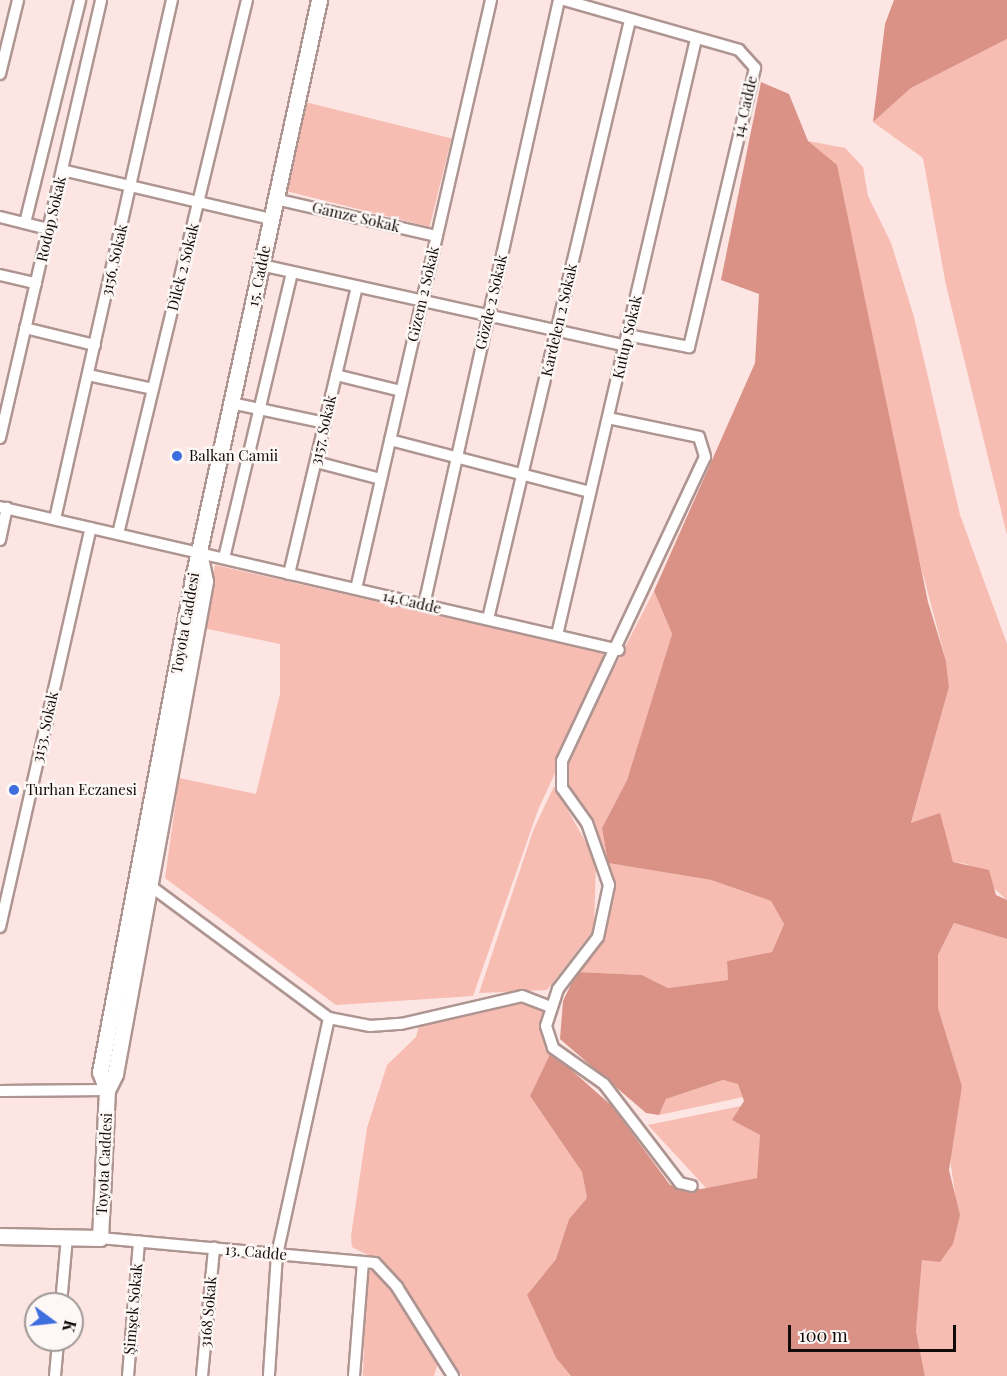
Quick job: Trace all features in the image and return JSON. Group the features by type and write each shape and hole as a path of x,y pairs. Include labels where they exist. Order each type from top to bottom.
{"street":[{"path":"0,74 3,50 18,0"},
{"path":"25,223 80,0"},
{"name":"Rodop Sokak","path":"0,438 101,0"},
{"name":"3156. Sokak","path":"55,519 172,0"},
{"name":"Dilek 2 Sokak","path":"118,534 247,0"},
{"name":"15. Cadde","path":"198,552 319,0"},
{"name":"Gizem 2 Sokak","path":"356,589 491,0"},
{"name":"Gözde 2 Sokak","path":"424,605 559,0"},
{"name":"14. Cadde","path":"564,0 602,5 630,20 739,50 755,68 689,347 627,335"},
{"name":"Kardelen 2 Sokak","path":"488,620 630,20"},
{"name":"Kutup Sokak","path":"557,635 696,39"},
{"path":"62,170 271,219"},
{"name":"Gamze Sokak","path":"275,199 437,236"},
{"path":"0,217 48,229"},
{"path":"261,265 624,346"},
{"path":"224,558 292,272"},
{"path":"0,274 36,283"},
{"name":"3157. Sokak","path":"289,574 357,287"},
{"path":"26,328 94,345"},
{"path":"88,375 153,389"},
{"path":"336,375 401,391"},
{"path":"231,403 325,423"},
{"path":"608,418 699,437 705,457 619,650 562,761 562,788 587,823 609,885 604,920 551,1007 546,1026 552,1048 604,1084 680,1182 692,1186"},
{"path":"390,440 590,492"},
{"path":"316,462 381,479"},
{"path":"0,540 4,508"},
{"name":"14.Cadde","path":"4,508 619,650"},
{"name":"3153. Sokak","path":"0,927 91,528"},
{"name":"Toyota Caddesi","path":"100,1238 107,1090 100,1072 145,882 198,552"},
{"path":"145,882 329,1018 370,1026 401,1024 522,996 551,1007"},
{"path":"268,1376 277,1254 329,1018"},
{"path":"0,1091 107,1090"},
{"name":"13. Cadde","path":"0,1236 100,1238 375,1263 397,1287 453,1376"},
{"path":"62,1292 67,1237"},
{"name":"Şimşek Sokak","path":"128,1376 139,1241"},
{"name":"3168 Sokak","path":"202,1376 214,1248"},
{"path":"354,1376 363,1262"},
{"path":"55,1376 57,1352"},
{"path":"441,1376 443,1363"}],"shaded area":[{"path":"894,0 1007,0 1007,39 911,88 873,122 885,24"},
{"path":"1007,39 1007,535 946,285 923,158 873,122 911,88"},
{"path":"761,82 789,94 808,141 837,165 928,602 946,661 949,687 911,823 940,813 953,862 989,870 996,895 1007,900 1007,939 954,923 938,955 938,1008 962,1086 949,1170 960,1215 953,1244 940,1262 922,1260 916,1331 925,1376 571,1376 556,1358 527,1295 556,1259 569,1219 587,1198 582,1172 530,1096 551,1052 612,1106 670,1185 701,1189 757,1178 760,1135 732,1120 744,1101 738,1084 723,1080 666,1099 659,1115 646,1113 560,1039 563,1001 577,972 642,975 668,988 728,980 727,961 772,952 784,924 771,901 711,880 608,863 602,828 627,780 672,634 654,591 755,363 759,294 721,280"},
{"path":"305,102 452,139 429,227 283,190"},
{"path":"808,141 845,148 863,167 868,196 891,243 914,317 960,515 1007,644 1007,900 967,864 953,862 946,843 911,824 949,687 946,661"},
{"path":"215,565 602,653 606,662 538,810 473,996 336,1005 165,878 179,778 256,794 280,694 280,644 203,628"},
{"path":"654,591 672,634 627,780 602,828 608,863 564,779 574,746"},
{"path":"554,786 596,860 594,929 547,990 479,993 533,831"},
{"path":"608,863 711,880 771,901 784,924 772,952 727,961 728,980 668,988 642,975 577,972 609,885"},
{"path":"954,923 1007,939 1007,1376 925,1376 916,1331 922,1259 955,1194 949,1152 962,1086 938,1008 938,955"},
{"path":"517,995 544,1008 545,1041 551,1052 530,1096 582,1172 587,1198 569,1219 556,1259 527,1295 556,1358 571,1376 462,1376 388,1265 352,1247 351,1236 367,1128 387,1065 416,1037 421,1018"},
{"path":"723,1080 739,1084 743,1097 659,1115 666,1099"},
{"path":"741,1106 733,1120 760,1135 758,1178 706,1188 648,1125"},
{"path":"371,1270 396,1289 439,1359 434,1376 363,1376 366,1276"}],"place":[{"name":"Balkan Camii","path":"177,456"},
{"name":"Turhan Eczanesi","path":"14,790"}]}
